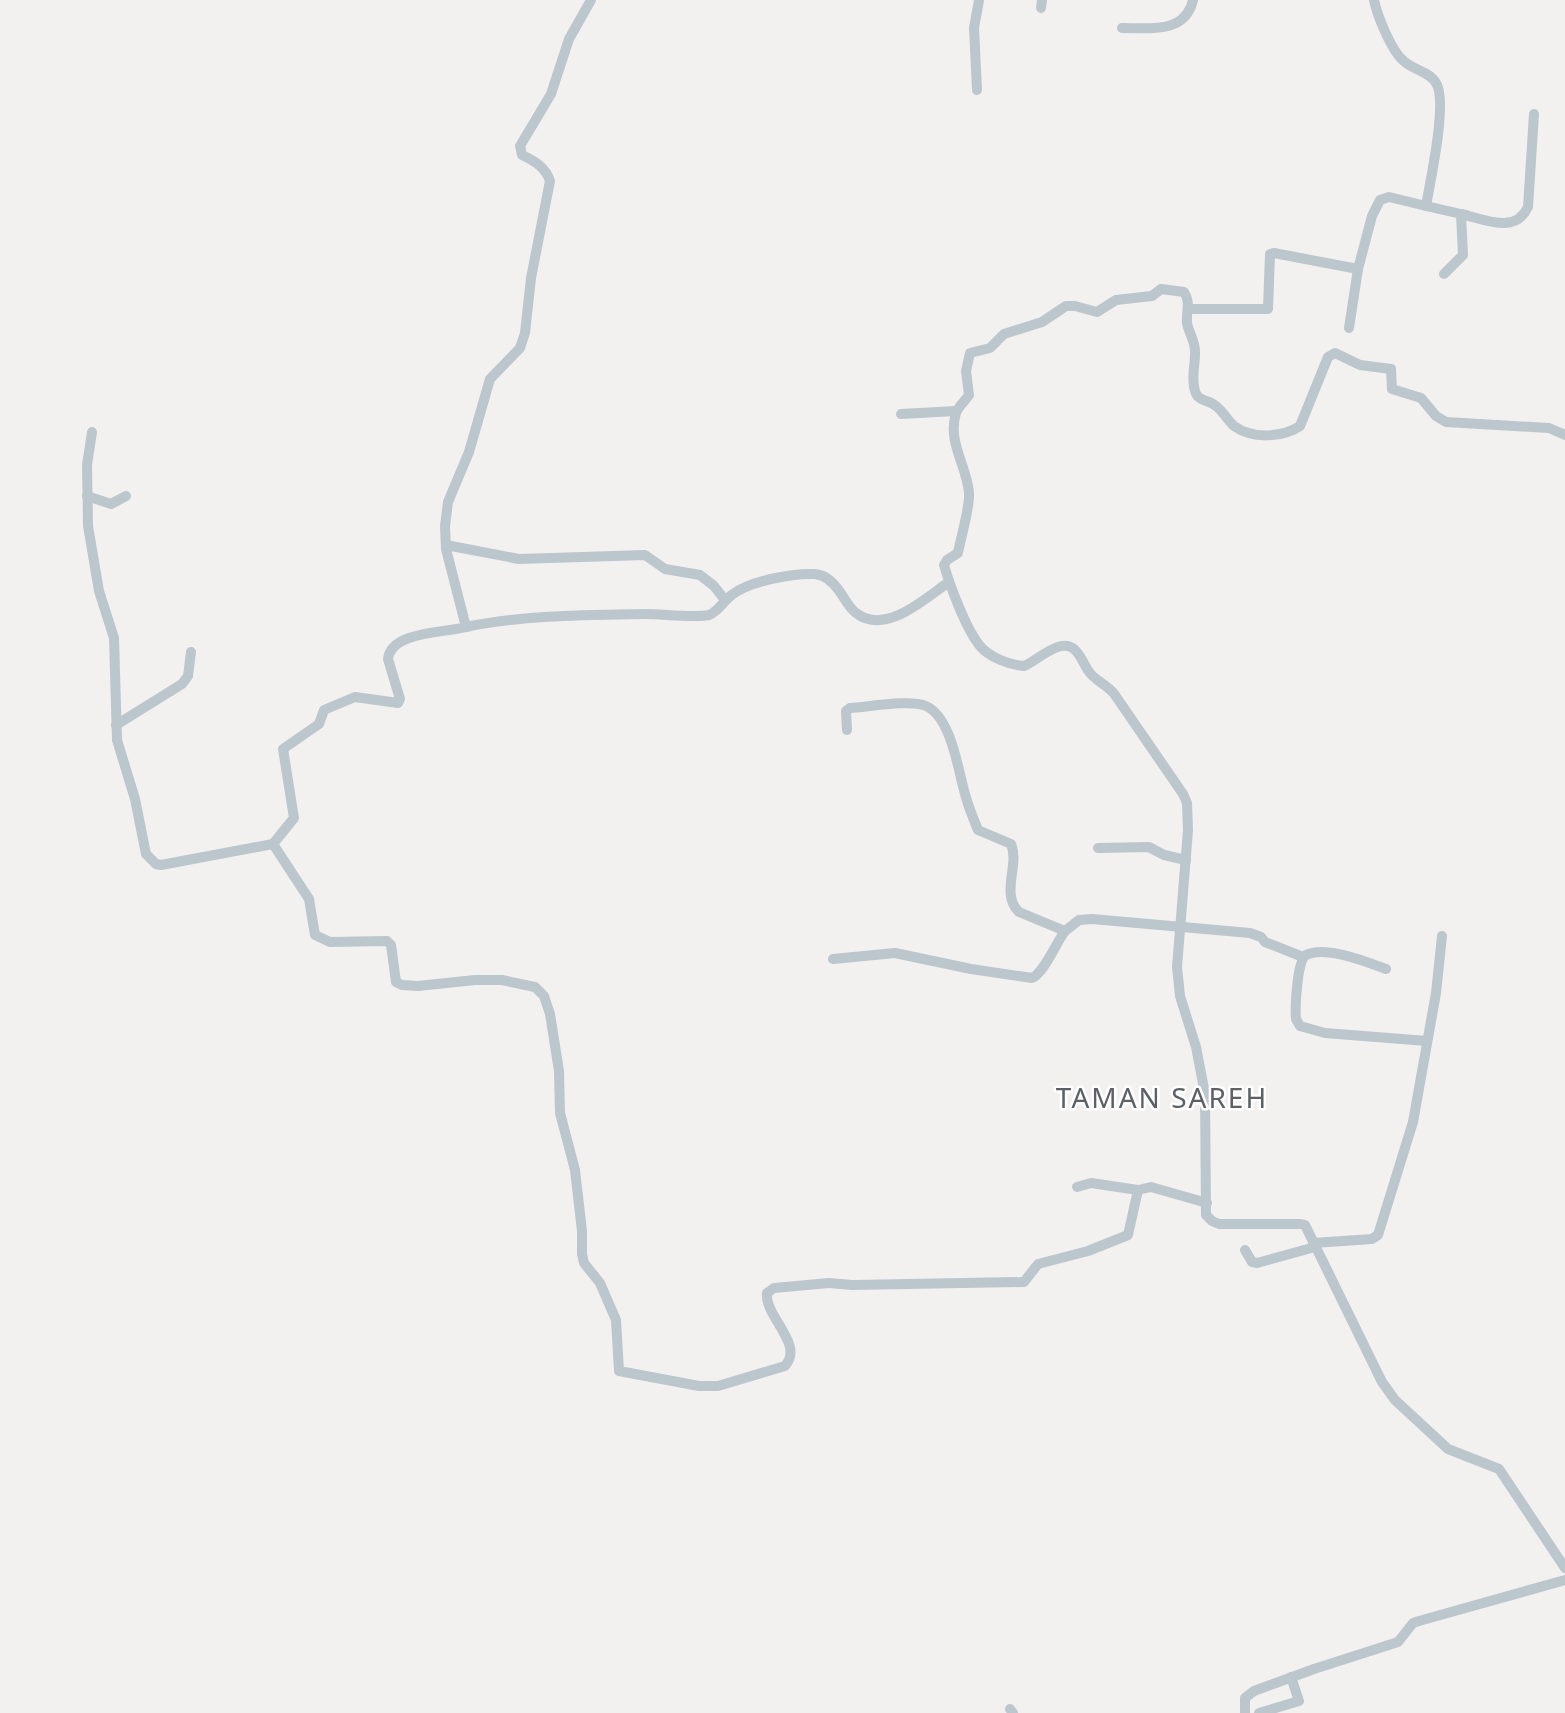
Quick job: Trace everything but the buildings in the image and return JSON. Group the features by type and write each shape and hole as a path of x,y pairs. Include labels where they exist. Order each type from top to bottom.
{"street":[{"path":"466,627 446,545 448,502 469,452 490,379 520,348 524,333 531,278 550,181 548,174 536,161 522,155 520,146 551,94 569,38 590,0"},
{"path":"977,90 974,29 979,0"},
{"path":"1122,28 1175,25 1184,19 1193,0"},
{"path":"1374,0 1398,56 1437,83 1440,95 1438,132 1426,206"},
{"path":"1349,328 1358,269 1372,216 1380,200 1389,197 1511,224 1524,215 1528,207 1534,114"},
{"path":"1444,274 1463,255 1461,214"},
{"path":"1188,309 1268,309 1269,256 1272,253 1358,269"},
{"path":"1565,435 1549,428 1461,424 1441,420 1422,398 1392,389 1390,369 1360,365 1335,353 1328,357 1300,426 1286,432 1266,435 1246,433 1232,424 1216,406 1196,395 1193,378 1195,345 1188,325 1188,298 1184,292 1159,289 1152,296 1118,299 1097,312 1075,306 1062,308 1042,322 1004,334 989,348 971,352 966,371 969,395 956,411 955,444 968,482 970,501 958,553 944,563 949,582 980,646 990,655 1016,666 1024,666 1057,647 1069,646 1082,658 1093,676 1109,687 1183,794 1188,830 1177,967 1180,996 1196,1047 1205,1094 1206,1216 1215,1223 1305,1226 1382,1381 1395,1400 1448,1449 1499,1469 1565,1568"},
{"path":"901,414 956,411"},
{"path":"92,432 87,465 88,526 99,591 114,638 116,725 146,854 156,864 173,864 273,844 294,818 283,749 319,724 324,710 348,699 362,697 398,703 399,691 388,654 394,646 412,637 497,620 709,615 737,591 758,582 815,575 825,577 836,586 853,611 864,618 888,620 900,615 949,582"},
{"path":"87,496 111,504 126,496"},
{"path":"446,545 519,559 645,555 665,569 700,575 714,586 724,600"},
{"path":"116,725 182,684 188,676 191,652"},
{"path":"847,730 846,711 850,708 904,704 927,706 950,739 965,795 978,830 1011,844 1015,852 1011,899 1013,907 1065,931"},
{"path":"273,844 309,899 315,935 330,942 387,941 391,945 396,982 399,984 418,986 475,980 502,981 535,986 541,990 550,1014 559,1071 560,1113 575,1170 582,1254 584,1263 600,1283 616,1320 617,1367 623,1373 660,1377 699,1386 718,1386 785,1366 790,1359 789,1348 766,1302 767,1293 774,1288 829,1283 852,1285 1024,1282 1038,1264 1088,1251 1128,1236 1138,1189"},
{"path":"1098,848 1149,848 1185,860"},
{"path":"833,959 895,953 1032,978 1040,974 1065,931 1082,919 1250,933 1303,957 1329,953 1351,956 1386,969"},
{"path":"1245,1250 1252,1262 1257,1263 1314,1245 1372,1239 1378,1235 1413,1122 1436,993 1442,936"},
{"path":"1303,957 1295,1007 1300,1026 1325,1033 1427,1041"},
{"path":"1077,1187 1091,1183 1138,1189 1151,1187 1207,1203"},
{"path":"1245,1713 1243,1701 1248,1695 1291,1677 1398,1642 1413,1623 1565,1580"},
{"path":"1259,1713 1299,1701 1291,1677"}],"district":[{"name":"TAMAN SAREH","path":"1162,1098"}]}
